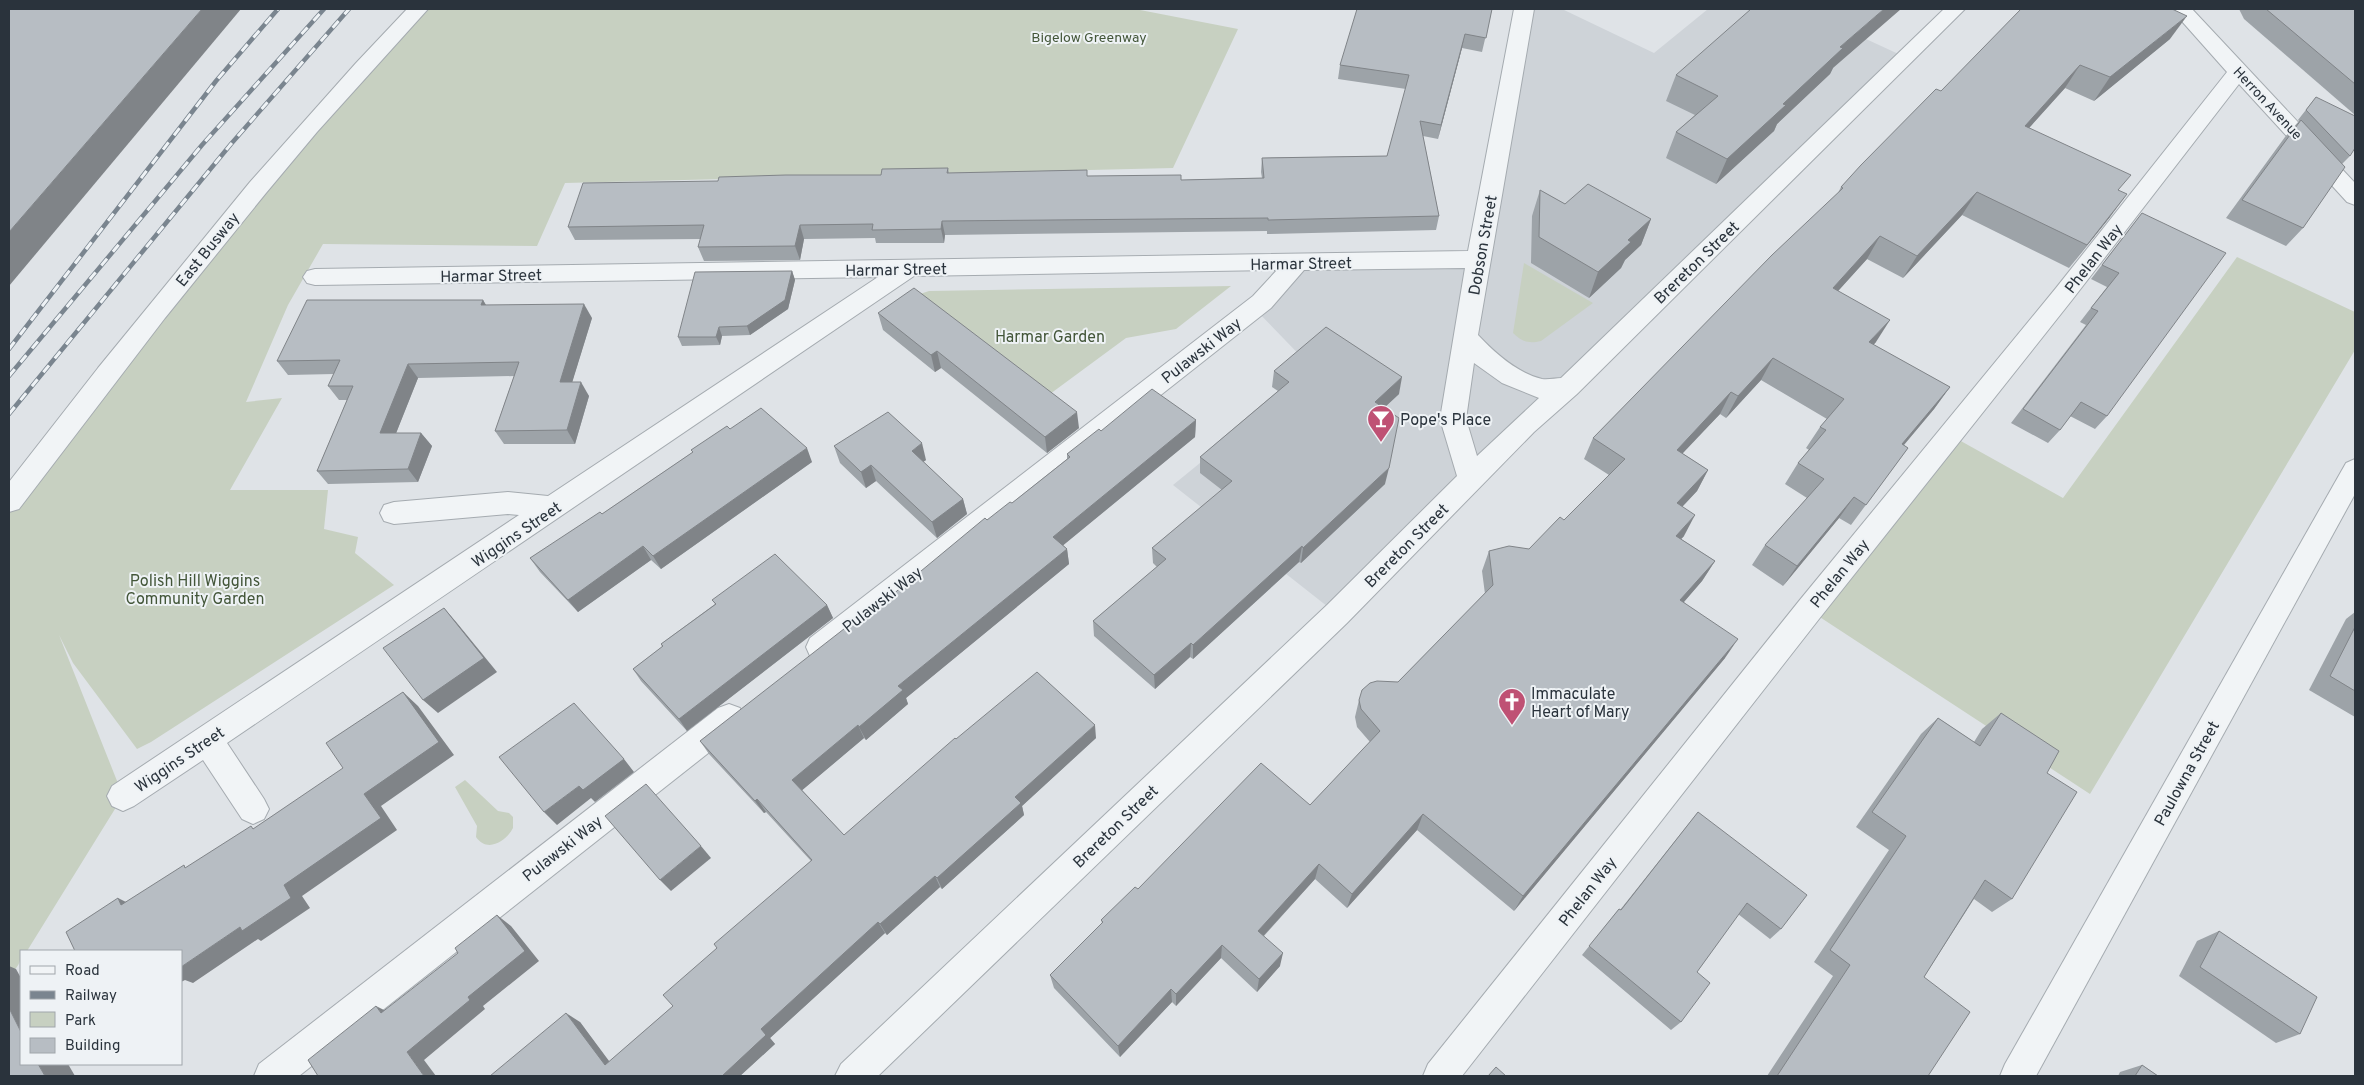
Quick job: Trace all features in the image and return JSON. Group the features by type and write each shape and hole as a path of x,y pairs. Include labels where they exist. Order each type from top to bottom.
{"street":[{"name":"East Busway","path":"9,501 217,234 373,55 418,9"},
{"name":"Dobson Street","path":"1471,479 1453,419 1478,259 1524,9"},
{"name":"Brereton Street","path":"852,1076 1338,614 1471,479 1568,387 1955,9"},
{"name":"Herron Avenue","path":"2181,9 2355,197"},
{"name":"Phelan Way","path":"1440,1076 2064,294 2225,87 2239,72"},
{"name":"Harmar Street","path":"315,277 1478,259"},
{"name":"Pulawski Way","path":"798,665 1262,302 1297,263"},
{"name":"Wiggins Street","path":"123,796 554,508 907,268"},
{"path":"1466,337 1485,358 1511,376 1541,389 1568,387"},
{"name":"Paulowna Street","path":"2017,1076 2355,470"},
{"path":"394,513 508,503 554,508"},
{"name":"Pulawski Way","path":"271,1076 751,702"},
{"path":"207,740 253,809"}],"shaded area":[{"path":"1524,9 1562,9 1654,53 1708,9 1801,9 1905,57 1337,614 1173,485 1314,370 1254,308 1297,263 1478,259"}],"green space":[{"path":"418,9 1135,9 1238,29 1173,168 565,183 537,246 323,244 288,305 246,402 282,398 230,490 328,490 324,529 358,537 355,553 394,585 151,742 137,749 73,663 59,635 123,796 28,950 20,950 18,965 9,974 9,501 217,234 373,55"},
{"path":"2237,257 2355,312 2355,350 2090,794 1809,610 1950,435 2063,498"},
{"path":"1524,263 1593,303 1537,342 1526,342 1513,333"},
{"name":"Harmar Garden","path":"1231,286 1176,329 1126,338 1050,394 917,295 929,291"},
{"path":"465,780 498,811 509,813 513,817 513,828 510,833 496,844 485,844 476,837 477,826 455,787"}],"building":[{"path":"9,9 202,9 9,232"},
{"path":"1357,9 1492,9 1486,38 1465,34 1441,125 1420,121 1439,216 1268,220 1268,218 942,221 941,229 872,230 873,224 800,225 795,246 698,247 704,225 568,227 583,183 718,181 719,177 786,175 881,175 882,169 948,168 947,173 1087,170 1087,176 1181,175 1181,180 1264,178 1262,158 1387,156 1409,75 1340,65"},
{"path":"1751,9 1884,9 1840,47 1843,48 1783,104 1786,105 1727,159 1676,132 1718,96 1676,75"},
{"path":"2021,9 2172,9 2187,16 2110,77 2080,65 2025,126 2131,175 2118,190 2127,194 2087,245 1977,192 1917,256 1880,236 1833,288 1890,320 1869,342 1950,387 1902,444 1908,448 1866,505 1854,497 1797,566 1765,545 1824,479 1798,463 1826,430 1820,427 1844,399 1773,358 1738,396 1731,392 1677,450 1708,470 1677,503 1695,515 1676,536 1715,561 1680,600 1738,639 1523,896 1423,814 1352,894 1319,864 1258,931 1283,953 1259,979 1222,945 1176,994 1171,989 1118,1046 1050,975 1103,922 1101,920 1135,887 1138,889 1261,763 1310,805 1380,731 1361,709 1359,700 1362,690 1370,683 1377,681 1398,682 1493,585 1489,551 1509,546 1529,549 1560,517 1564,520 1625,459 1593,438 1772,255 1843,188 1841,187 1861,165 1936,89 1941,91"},
{"path":"2266,9 2355,9 2355,84"},
{"path":"2316,97 2355,116 2355,148 2350,156 2306,110"},
{"path":"2301,120 2345,167 2303,228 2242,200"},
{"path":"1588,184 1651,219 1628,240 1631,242 1598,272 1539,237 1540,190 1565,204"},
{"path":"2142,213 2226,253 2107,416 2081,402 2060,430 2023,409 2098,311 2091,308 2119,273 2102,265"},
{"path":"792,271 785,300 747,326 719,327 716,337 678,337 695,272"},
{"path":"914,288 1077,412 1045,437 937,351 931,355 878,313"},
{"path":"307,300 483,300 481,305 584,304 560,382 581,382 567,430 495,431 519,362 408,364 380,433 421,433 408,469 317,471 353,386 328,386 340,360 277,361"},
{"path":"1326,327 1402,377 1375,402 1399,418 1389,468 1303,548 1302,546 1193,645 1191,643 1154,675 1093,621 1166,559 1152,548 1232,481 1200,457 1289,382 1274,371"},
{"path":"1152,389 1196,420 1053,537 1067,549 898,686 903,690 792,780 844,835 955,738 1037,672 1095,725 1015,797 1021,803 937,878 935,876 880,924 878,922 761,1029 766,1035 722,1076 490,1076 566,1013 605,1065 673,1006 663,995 717,948 714,944 812,860 757,799 755,801 700,741 849,625 886,600 985,518 987,520 1010,502 1012,503 1070,457 1067,454 1099,429 1101,431"},
{"path":"761,408 807,448 653,556 643,546 568,600 530,558 600,512 602,514 693,452 691,450 727,426 730,429"},
{"path":"888,412 922,443 912,451 963,499 932,522 871,465 861,472 834,446"},
{"path":"775,554 827,605 679,719 633,669 663,646 661,644 716,604 712,600"},
{"path":"444,608 484,658 423,700 383,648"},
{"path":"2355,627 2355,691 2330,676"},
{"path":"403,692 439,742 364,794 381,818 284,885 291,898 242,931 240,927 182,966 182,950 75,950 66,932 118,898 121,905 184,865 185,868 251,826 253,829 343,768 326,743"},
{"path":"574,703 624,759 583,790 579,786 544,812 499,757"},
{"path":"2001,713 2059,751 2047,773 2077,792 2012,899 1985,880 1924,977 1970,1012 1928,1076 1777,1076 1850,965 1830,950 1906,836 1872,812 1938,718 1980,746"},
{"path":"646,784 701,846 660,880 605,816"},
{"path":"1698,812 1807,895 1781,929 1747,903 1697,972 1710,983 1681,1022 1589,946 1619,909 1621,910"},
{"path":"497,915 525,951 468,997 470,1000 407,1052 424,1076 318,1076 308,1060 376,1006 381,1013 458,953 455,948"},
{"path":"2219,931 2317,997 2300,1034 2200,967"},
{"path":"9,1008 20,1030 20,1065 39,1065 45,1076 9,1076"},
{"path":"2142,1065 2158,1076 2135,1076"},
{"path":"1496,1067 1506,1076 1488,1076"}],"railway":[{"path":"9,349 216,81 278,9"},
{"path":"9,376 202,145 324,9"},
{"path":"9,414 231,144 349,9"}],"place":[{"name":"Pope's Place","path":"1381,443"},
{"name":"Immaculate Heart of Mary","path":"1512,726"}],"park label":[{"name":"Bigelow Greenway","path":"1089,37"},
{"name":"Polish Hill Wiggins Community Garden","path":"195,589"}]}
